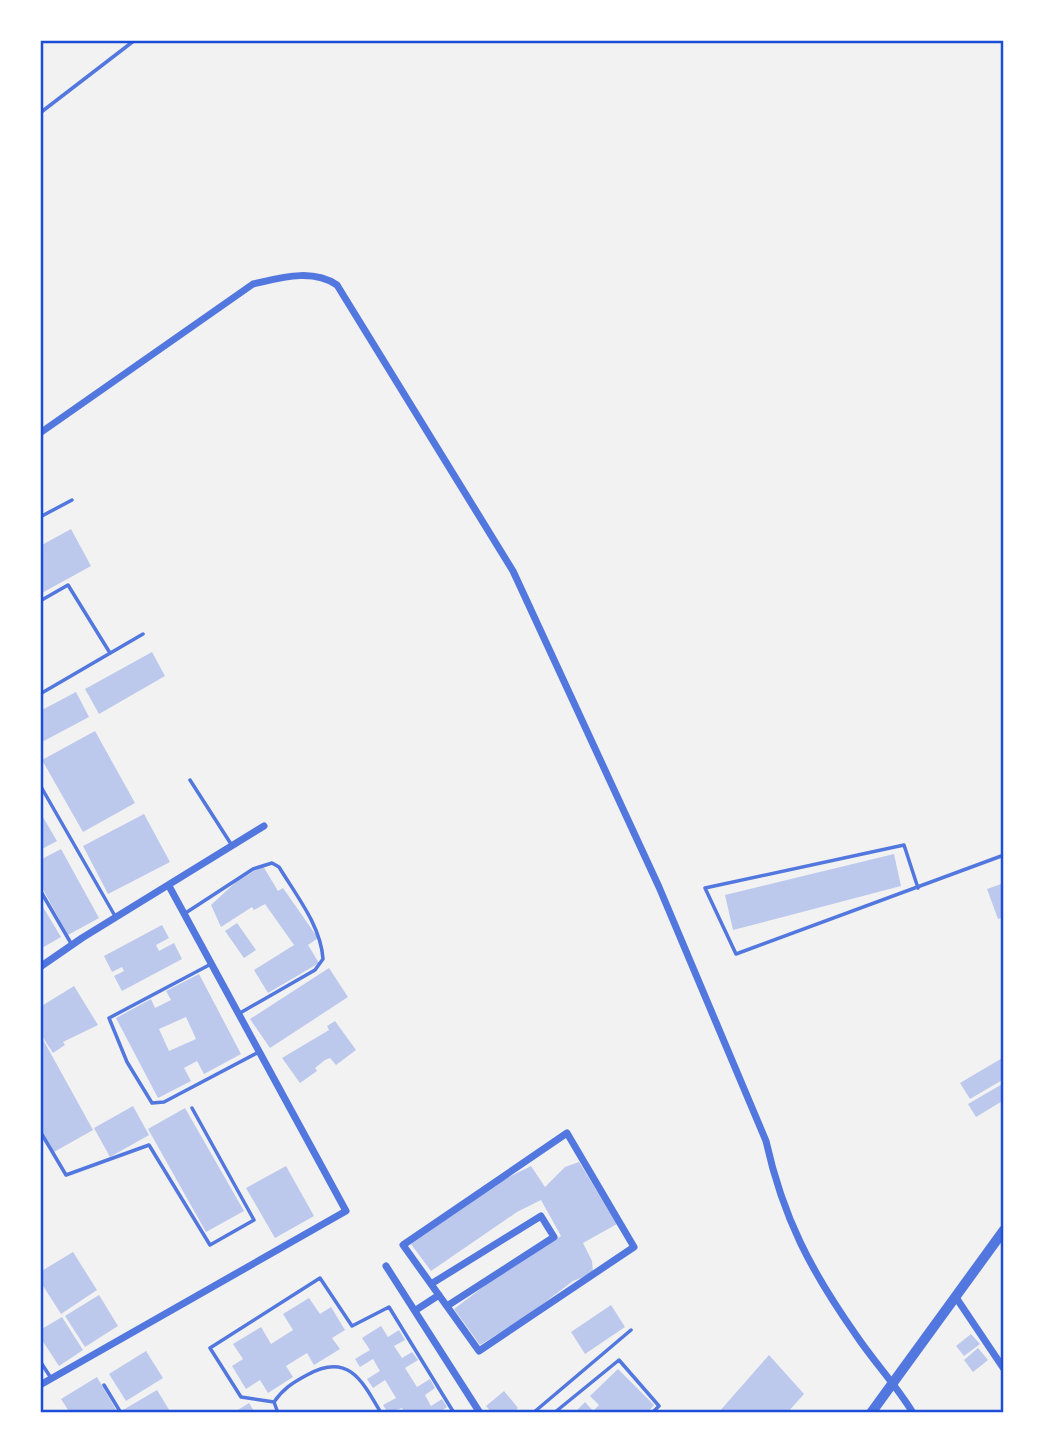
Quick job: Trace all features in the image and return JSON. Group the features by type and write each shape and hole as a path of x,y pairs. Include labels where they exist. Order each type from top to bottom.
{"street":[{"path":"40,433 253,284 290,275 327,278 337,285 513,571 659,887 766,1141 778,1191 793,1230 857,1336 893,1380 913,1413"},
{"path":"40,967 264,826"},
{"path":"40,1385 346,1211 169,886"},
{"path":"567,1133 634,1247 479,1351 431,1284 403,1245 567,1133"},
{"path":"431,1284 541,1216 554,1237 447,1306"},
{"path":"871,1413 1004,1230"},
{"path":"386,1266 480,1413"},
{"path":"416,1310 439,1295"},
{"path":"955,1296 1004,1369"}],"lane":[{"path":"40,113 135,40"},
{"path":"40,517 72,500"},
{"path":"40,601 68,586 110,653"},
{"path":"40,694 144,634"},
{"path":"190,780 232,846"},
{"path":"40,785 116,918"},
{"path":"918,888 904,845 705,888 736,954 918,888 1004,855"},
{"path":"184,914 253,869 272,863 279,867 314,925 322,942 323,960 315,970 239,1014"},
{"path":"40,890 72,945"},
{"path":"211,964 109,1018 137,1080 152,1103 164,1102 259,1052"},
{"path":"40,1131 66,1175 149,1145 210,1245 254,1220 192,1108"},
{"path":"274,1402 241,1397 211,1348 320,1278 352,1326 389,1307 454,1413"},
{"path":"533,1413 631,1330"},
{"path":"554,1413 619,1360 659,1406 652,1413"},
{"path":"40,1361 51,1378"},
{"path":"274,1402 284,1387 324,1365 348,1368 362,1381 381,1413"},
{"path":"104,1385 121,1413"},
{"path":"274,1402 278,1413"}],"building":[{"path":"71,529 91,566 40,594 40,546"},
{"path":"152,652 165,676 99,714 85,689"},
{"path":"76,692 89,717 40,743 40,711"},
{"path":"95,731 135,803 83,832 42,760"},
{"path":"40,812 57,841 40,850"},
{"path":"144,814 170,862 108,894 83,846"},
{"path":"61,849 99,918 68,935 40,884 40,860"},
{"path":"894,854 901,886 733,930 725,895"},
{"path":"263,866 278,891 283,888 318,938 308,945 319,963 268,993 254,970 294,945 265,904 254,910 252,907 221,927 211,905 237,881"},
{"path":"1004,883 1004,917 998,919 987,889"},
{"path":"40,902 61,937 40,949"},
{"path":"237,923 256,950 244,958 225,931"},
{"path":"162,925 169,938 156,945 159,951 174,943 182,959 122,991 114,976 124,971 122,967 112,972 104,956"},
{"path":"329,968 348,997 270,1048 250,1019"},
{"path":"199,974 241,1054 204,1074 197,1061 184,1068 191,1081 158,1098 116,1018 151,999 155,1008 171,1000 166,991","holes":["186,1017 196,1039 169,1051 159,1029"]},
{"path":"74,986 98,1025 63,1042 65,1045 53,1053 40,1033 40,1007"},
{"path":"335,1021 356,1050 336,1065 330,1058 325,1060 315,1068 317,1071 300,1083 282,1058 329,1030 327,1026"},
{"path":"40,1034 93,1130 54,1152 40,1127"},
{"path":"1004,1057 1004,1079 970,1099 960,1083"},
{"path":"1004,1083 1004,1100 976,1117 968,1104"},
{"path":"133,1106 149,1135 110,1157 94,1128"},
{"path":"185,1108 244,1211 206,1232 148,1129"},
{"path":"579,1162 617,1224 583,1243 592,1261 593,1273 573,1281 524,1318 480,1345 454,1309 499,1275 561,1236 541,1200 517,1212 431,1271 411,1244 501,1181 531,1166 545,1187 565,1167"},
{"path":"286,1166 314,1216 275,1238 246,1188"},
{"path":"73,1252 97,1290 61,1314 40,1281 40,1272"},
{"path":"99,1295 118,1326 85,1347 65,1316"},
{"path":"309,1298 320,1314 331,1307 345,1330 332,1338 340,1349 314,1365 307,1353 286,1366 293,1377 268,1393 260,1380 246,1389 232,1366 243,1359 233,1344 261,1327 271,1344 293,1330 283,1314"},
{"path":"611,1305 625,1327 585,1354 571,1332"},
{"path":"62,1317 83,1350 59,1366 40,1337 40,1330"},
{"path":"381,1326 388,1337 399,1330 405,1340 394,1346 402,1358 412,1352 418,1360 405,1368 417,1387 430,1379 435,1388 425,1395 431,1406 442,1399 447,1407 438,1413 405,1413 402,1408 388,1413 383,1405 396,1398 385,1380 373,1388 367,1379 380,1371 373,1359 360,1367 355,1359 370,1350 362,1338"},
{"path":"971,1334 980,1344 964,1356 956,1346"},
{"path":"978,1348 988,1360 973,1372 964,1360"},
{"path":"146,1351 163,1378 126,1401 109,1374"},
{"path":"769,1355 804,1394 787,1413 718,1413"},
{"path":"618,1369 654,1405 647,1413 574,1413 585,1402 593,1411 599,1405 590,1396"},
{"path":"97,1377 118,1413 70,1413 61,1399"},
{"path":"157,1390 171,1413 124,1413 123,1410"},
{"path":"504,1391 518,1408 513,1413 492,1413 486,1406"},
{"path":"249,1403 255,1413 233,1413"}]}
